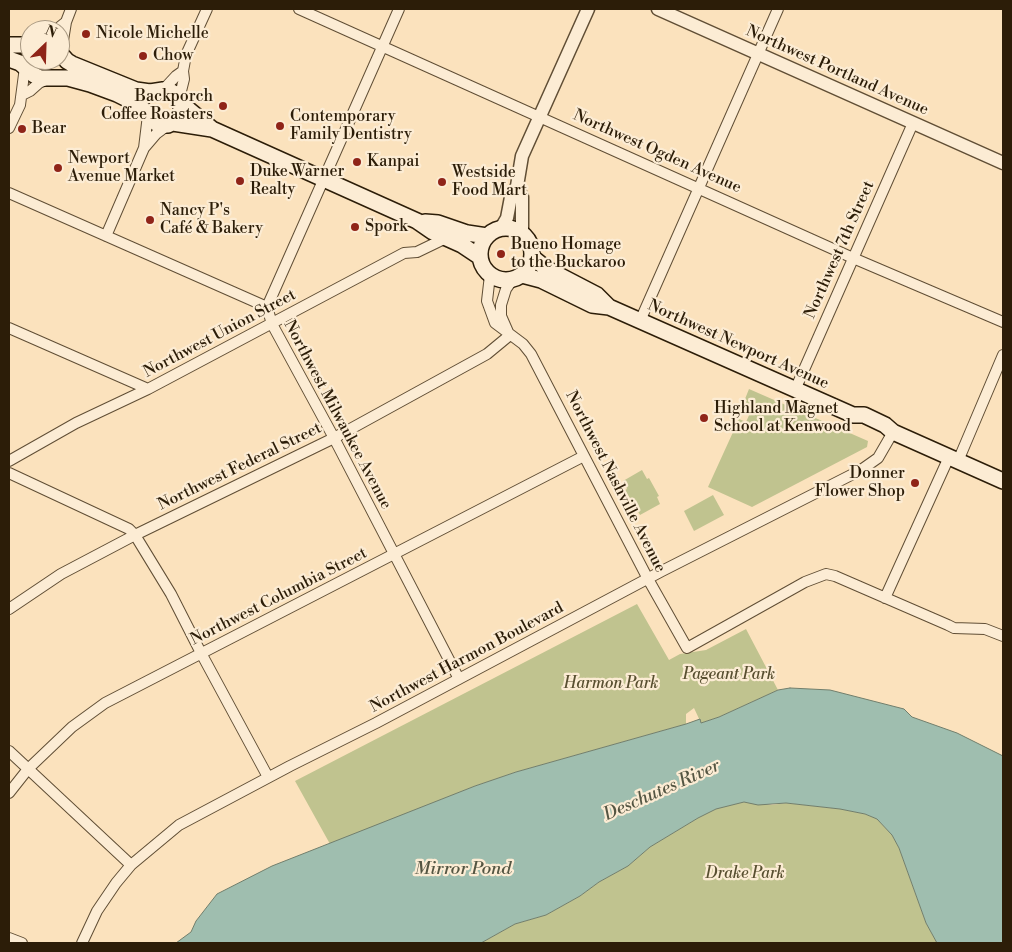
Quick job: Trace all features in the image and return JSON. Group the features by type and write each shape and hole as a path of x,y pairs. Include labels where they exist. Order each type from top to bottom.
{"main road":[{"path":"70,62 136,90 172,92 212,129"},
{"path":"29,70 34,75 68,78 98,86 139,105 156,123 212,129 417,221 433,232 462,245 480,257"},
{"path":"171,124 181,115 182,102"},
{"path":"417,221 438,223 467,233 487,236"},
{"path":"501,228 510,228 522,233 532,248 531,264 518,277 501,280 490,275 480,257 481,247 487,236 501,228"},
{"name":"Northwest Newport Avenue","path":"532,257 547,269 597,295 609,307"},
{"name":"Northwest Newport Avenue","path":"518,277 541,280 592,305 609,307 640,320 853,415 860,423 881,433 893,432 1003,481"}],"street":[{"path":"182,102 181,91 186,55 207,9"},
{"name":"Northwest Ogden Avenue","path":"300,9 854,258 1003,322"},
{"path":"267,307 399,9"},
{"path":"501,228 507,218 511,197 517,186 522,156 588,9"},
{"name":"Northwest Portland Avenue","path":"658,9 1003,163"},
{"path":"640,320 778,9"},
{"path":"9,128 20,105 25,70"},
{"path":"158,91 183,72"},
{"path":"22,95 39,83 52,78"},
{"path":"144,148 147,113"},
{"name":"Northwest 7th Street","path":"795,390 913,123"},
{"path":"106,236 144,148 156,134 171,124"},
{"path":"517,186 522,197 522,233"},
{"name":"Northwest Milwaukee Avenue","path":"9,193 267,307 272,324 334,438 458,679"},
{"name":"Northwest Union Street","path":"9,461 76,423 148,389 404,253 417,252 446,238"},
{"name":"Northwest Nashville Avenue","path":"490,275 487,301 495,322 523,344 531,354 648,580 687,648 805,582 826,574 886,598"},
{"name":"Northwest Nashville Avenue","path":"510,335 502,316 501,304 506,289 518,277"},
{"path":"9,328 148,389"},
{"name":"Northwest Federal Street","path":"9,609 62,574 136,535 334,438 488,354 510,335"},
{"path":"1003,355 886,598 954,628 985,629 1003,636"},
{"name":"Northwest Harmon Boulevard","path":"82,943 97,911 131,865 178,825 648,580 670,566 861,470 878,458 893,432"},
{"name":"Northwest Columbia Street","path":"9,793 28,769 72,728 105,704 584,456"},
{"path":"9,473 129,529 136,535 171,594 268,777"},
{"path":"9,751 131,865"},
{"path":"9,938 22,943"}],"green space":[{"path":"749,389 868,441 867,447 752,507 708,487 739,419 746,422 751,411 744,407"},
{"path":"642,470 659,496 657,497 660,504 640,515 625,490 627,489 623,481"},
{"path":"713,495 724,515 694,531 684,511"},
{"name":"Harmon Park","path":"637,604 669,660 680,654 706,650 746,629 778,690 719,717 701,723 694,708 686,714 686,724 516,772 475,786 330,844 295,781"},
{"name":"Drake Park","path":"744,802 772,805 786,803 841,809 865,814 877,819 892,835 899,848 926,923 937,943 481,943 515,924 546,915 580,896 599,882 628,866 650,847 698,818 716,809"}],"water":[{"name":"Mirror Pond","path":"790,688 830,690 904,709 912,717 957,733 1003,756 1003,943 937,943 926,923 899,848 892,835 877,819 865,814 840,809 786,803 758,805 744,802 716,809 698,818 650,847 628,866 599,882 580,896 546,915 515,924 481,943 176,943 191,932 196,921 217,894 272,866 475,786 516,772 700,719 701,723 719,717 778,690"}],"place":[{"name":"Nicole Michelle","path":"86,34"},
{"name":"Chow","path":"143,56"},
{"name":"Backporch Coffee Roasters","path":"223,106"},
{"name":"Contemporary Family Dentistry","path":"280,126"},
{"name":"Bear","path":"22,129"},
{"name":"Kanpai","path":"357,162"},
{"name":"Newport Avenue Market","path":"58,168"},
{"name":"Duke Warner Realty","path":"240,181"},
{"name":"Westside Food Mart","path":"442,182"},
{"name":"Nancy P's Café & Bakery","path":"150,220"},
{"name":"Spork","path":"355,227"},
{"name":"Bueno Homage to the Buckaroo","path":"501,254"},
{"name":"Highland Magnet School at Kenwood","path":"704,418"},
{"name":"Donner Flower Shop","path":"915,483"}],"park label":[{"name":"Pageant Park","path":"729,675"}],"water label":[{"name":"Deschutes River","path":"662,791"}]}
